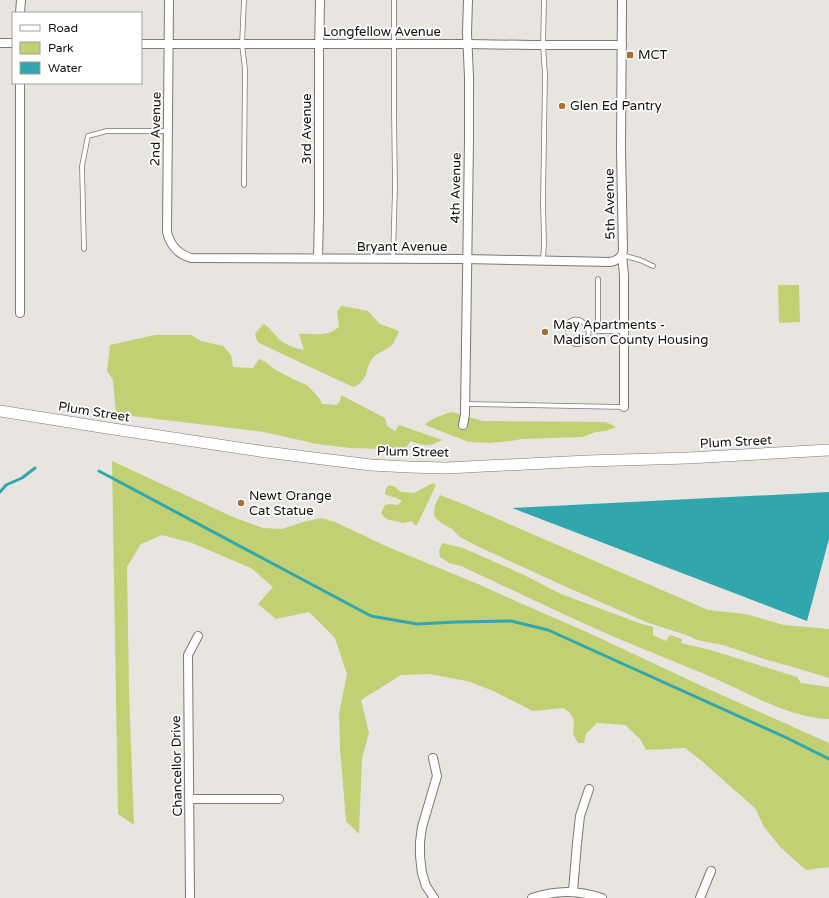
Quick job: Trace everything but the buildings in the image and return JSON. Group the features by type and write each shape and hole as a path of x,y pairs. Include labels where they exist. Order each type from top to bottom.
{"main road":[{"name":"Plum Street","path":"0,411 266,452 409,468 446,468 688,458 829,450"}],"street":[{"path":"20,0 20,12"},
{"name":"2nd Avenue","path":"169,0 167,232 172,246 180,253"},
{"name":"3rd Avenue","path":"318,258 320,0"},
{"name":"4th Avenue","path":"463,425 465,414 466,259 469,141 468,0"},
{"name":"5th Avenue","path":"622,0 621,150 622,255 624,275 624,407"},
{"path":"0,43 12,43"},
{"name":"Longfellow Avenue","path":"142,44 622,45"},
{"path":"20,84 20,313"},
{"name":"Bryant Avenue","path":"180,253 191,258 393,258 610,262 615,261 622,255"},
{"name":"Chancellor Drive","path":"190,898 188,655 198,636"},
{"path":"433,758 437,776 422,827 420,856 422,873 426,886 434,898"},
{"path":"573,891 580,816 589,789"},
{"path":"189,799 279,799"},
{"path":"700,898 711,871"},
{"path":"532,898 555,892 573,891 602,898"}],"lane":[{"path":"244,0 242,44 245,69 244,185"},
{"path":"393,258 395,187 394,0"},
{"path":"543,261 545,106 544,0"},
{"path":"84,249 82,166 88,136 107,131 167,131"},
{"path":"622,255 640,260 653,266"},
{"path":"598,279 598,331"},
{"path":"565,328 570,321 578,320 585,323 588,331 586,339 579,344 571,343 565,337"},
{"path":"588,331 624,331"},
{"path":"465,404 624,407"}],"green space":[{"path":"778,285 799,285 800,322 779,323"},
{"path":"341,306 368,311 380,324 399,331 392,345 377,354 372,359 365,376 358,385 354,387 257,341 255,333 264,324 284,343 304,350 299,334 324,334 329,333 339,327 337,312"},
{"path":"155,335 191,335 201,341 223,346 231,355 233,367 253,368 259,359 266,362 274,369 307,385 319,398 322,404 337,405 340,401 341,395 385,418 387,426 395,431 399,425 442,440 434,444 426,445 411,441 402,449 350,448 317,444 264,432 116,414 113,380 107,371 110,345"},
{"path":"452,412 483,421 606,422 616,427 582,437 522,439 490,443 469,442 425,425 441,415"},
{"path":"112,461 233,517 263,528 282,529 321,518 335,522 388,547 478,584 589,633 829,743 829,867 806,870 781,848 764,827 755,808 685,748 646,750 640,739 625,725 597,723 586,734 584,743 578,743 573,734 574,726 572,717 564,708 533,711 491,690 467,681 429,674 401,675 361,700 369,733 362,758 359,834 346,821 340,748 339,714 347,674 335,638 309,612 276,619 258,604 273,587 251,568 192,543 162,535 141,544 127,567 129,693 134,825 118,814"},
{"path":"433,483 436,485 417,525 414,525 412,521 403,523 386,519 381,513 385,505 398,505 402,501 385,494 386,488 389,485 395,487 401,492 414,493"},
{"path":"440,495 708,610 746,614 784,625 829,629 829,678 767,660 723,645 697,640 646,622 477,546 460,537 434,516 435,505"},
{"path":"442,543 463,548 522,574 561,594 653,627 653,635 666,641 670,635 682,639 681,643 714,651 797,677 801,683 829,687 829,719 798,714 767,703 707,675 585,624 461,566 449,563 440,557 439,551"}],"water":[{"path":"829,492 829,539 807,621 512,508"}],"waterway":[{"path":"0,492 6,485 22,478 35,468"},
{"path":"99,471 371,616 417,624 511,621 548,630 787,738 829,759"}],"place":[{"name":"MCT","path":"630,55"},
{"name":"Glen Ed Pantry","path":"562,106"},
{"name":"May Apartments - Madison County Housing","path":"545,332"},
{"name":"Newt Orange Cat Statue","path":"241,503"}]}
